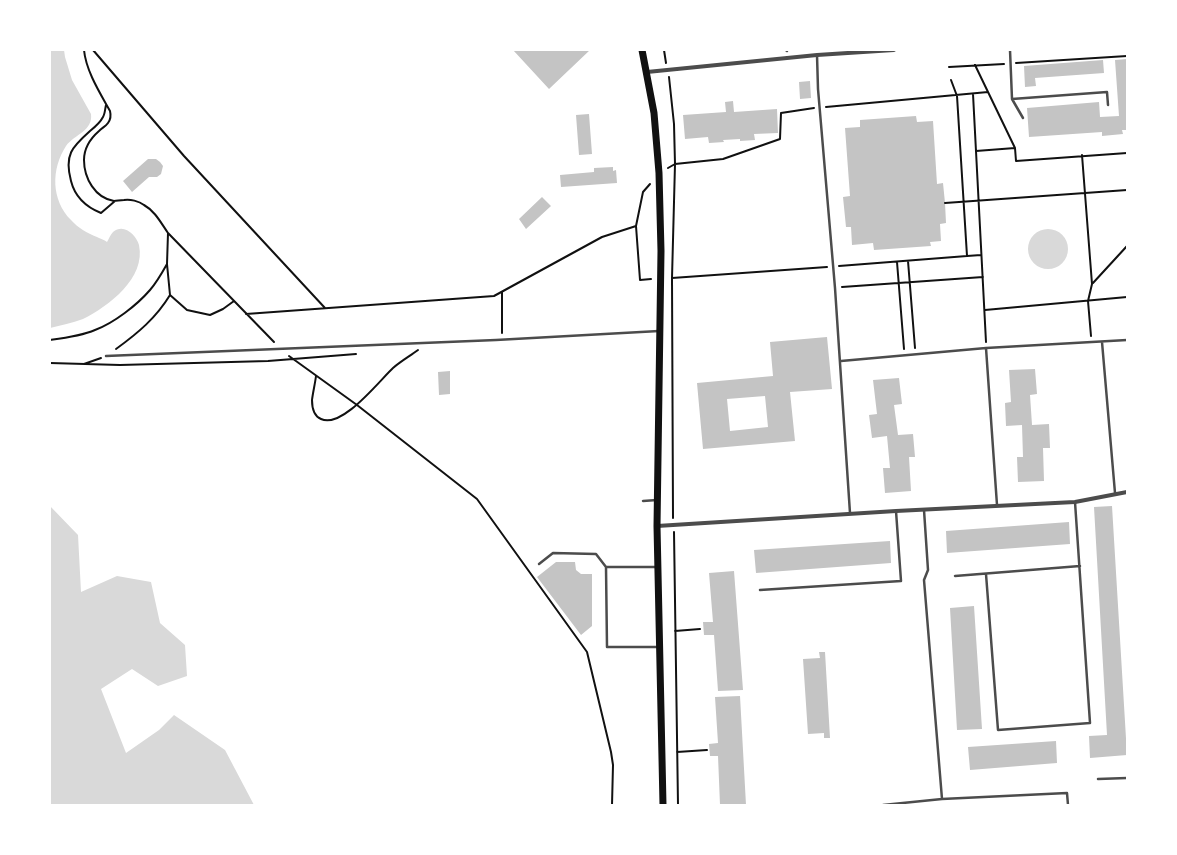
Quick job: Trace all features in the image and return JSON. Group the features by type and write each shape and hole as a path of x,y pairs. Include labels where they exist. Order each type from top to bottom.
{"main road":[{"path":"642,50 654,113 659,173 660,331 657,526 663,805"}],"street":[{"path":"647,72 817,55 894,50"},
{"path":"657,526 850,513 1075,502 1115,493 1127,492"}],"lane":[{"path":"1010,50 1012,99 1023,118"},
{"path":"817,55 820,107 836,288 850,513"},
{"path":"1012,99 1107,92 1108,105"},
{"path":"106,356 281,350 660,331"},
{"path":"841,361 986,348 1127,340"},
{"path":"1102,342 1115,493"},
{"path":"986,348 996,505"},
{"path":"643,501 658,500"},
{"path":"986,574 998,730 1090,723 1075,502"},
{"path":"924,509 928,570 924,580 942,799"},
{"path":"760,590 901,580 896,511"},
{"path":"539,564 553,554 596,554 606,567 607,647 660,647"},
{"path":"955,576 1080,566"},
{"path":"606,567 658,567"},
{"path":"1098,779 1127,778"},
{"path":"883,805 942,799 1067,793 1068,805"}],"path":[{"path":"84,50 90,71 110,111 111,118 108,124 90,141 85,149 83,159 86,174 92,186 105,198 115,201 135,201 145,205 154,213 168,233 281,350 357,405 477,499 587,652 611,752 613,765 612,805"},
{"path":"93,50 184,156 325,308"},
{"path":"664,50 668,69 674,124 675,164 672,278 678,805"},
{"path":"949,67 1127,56"},
{"path":"975,65 1015,148 1016,161 1082,155 1127,153"},
{"path":"951,80 957,96 967,256"},
{"path":"820,107 957,96 988,92"},
{"path":"973,94 986,348"},
{"path":"106,104 104,116 97,125 77,142 71,152 68,168 72,185 76,194 83,203 101,213 115,201"},
{"path":"976,151 1015,148"},
{"path":"1082,155 1092,284 1088,301 1092,342"},
{"path":"945,203 1127,190"},
{"path":"636,226 640,280 981,256"},
{"path":"83,364 106,356 136,334 160,310 170,295 167,264 168,233"},
{"path":"1092,284 1127,246"},
{"path":"897,262 904,356"},
{"path":"908,262 916,355"},
{"path":"50,340 77,336 96,330 116,319 150,290 167,264"},
{"path":"836,288 983,277"},
{"path":"170,295 187,310 210,315 224,309 234,301"},
{"path":"246,314 494,296"},
{"path":"984,310 1127,298"},
{"path":"316,376 312,401 314,410 318,417 325,421 334,420 357,405 394,368 419,349"},
{"path":"675,631 700,629"},
{"path":"677,752 707,750"}],"shaded area":[{"path":"50,50 64,50 72,80 91,114 89,124 83,132 66,146 61,155 55,184 60,203 64,212 77,225 86,232 107,242 112,233 117,230 121,229 129,231 135,237 139,245 140,257 137,269 131,279 123,290 104,307 83,319 50,328"},
{"path":"1052,229 1059,232 1065,238 1068,249 1067,257 1059,266 1052,269 1044,269 1037,266 1029,257 1028,245 1031,238 1040,230"},
{"path":"50,506 78,535 81,592 117,576 151,582 160,623 185,645 187,676 158,686 132,669 101,689 126,753 159,730 174,715 225,750 254,805 50,805"}],"building":[{"path":"513,50 590,50 549,89"},
{"path":"1127,59 1127,130 1122,130 1123,134 1102,136 1102,132 1029,137 1027,108 1099,102 1100,117 1119,116 1115,60"},
{"path":"1103,60 1104,73 1035,78 1036,86 1025,87 1024,66"},
{"path":"810,81 811,98 800,99 799,82"},
{"path":"733,101 734,112 777,109 778,133 754,134 755,140 723,140 724,142 709,143 708,137 685,139 683,115 726,112 725,102"},
{"path":"589,114 592,154 579,155 576,115"},
{"path":"916,116 917,122 933,121 937,184 943,183 945,203 946,223 940,224 941,241 930,242 931,246 874,250 873,243 852,245 851,227 846,227 843,197 850,196 845,128 860,127 860,120"},
{"path":"148,159 156,159 160,162 163,166 161,174 157,177 149,177 132,192 123,181"},
{"path":"613,167 613,171 616,170 617,183 561,187 560,175 594,172 594,168"},
{"path":"542,197 551,206 526,229 519,219"},
{"path":"827,337 832,389 790,392 795,441 703,449 697,383 773,376 770,342","holes":["765,396 768,427 730,431 727,399"]},
{"path":"1035,369 1037,394 1030,395 1032,425 1049,424 1050,448 1043,448 1044,481 1018,482 1017,457 1023,457 1022,425 1006,426 1005,403 1011,402 1009,370"},
{"path":"450,371 450,394 439,395 438,372"},
{"path":"899,378 902,404 894,405 898,435 913,434 915,457 909,457 911,491 885,493 883,468 890,468 887,436 872,438 869,415 877,414 873,380"},
{"path":"1112,506 1127,755 1090,758 1089,736 1107,735 1094,507"},
{"path":"1069,522 1070,544 947,553 946,531"},
{"path":"890,541 891,563 756,573 754,550"},
{"path":"556,562 575,562 576,570 581,574 592,574 592,626 581,635 537,577"},
{"path":"734,571 743,690 718,691 714,635 704,635 703,622 713,622 709,573"},
{"path":"974,606 982,729 957,730 950,608"},
{"path":"819,652 825,652 830,738 824,738 824,733 808,734 803,659 820,658"},
{"path":"740,696 746,805 720,805 718,756 710,756 709,744 718,743 715,697"},
{"path":"1056,741 1057,763 970,770 968,747"}]}
